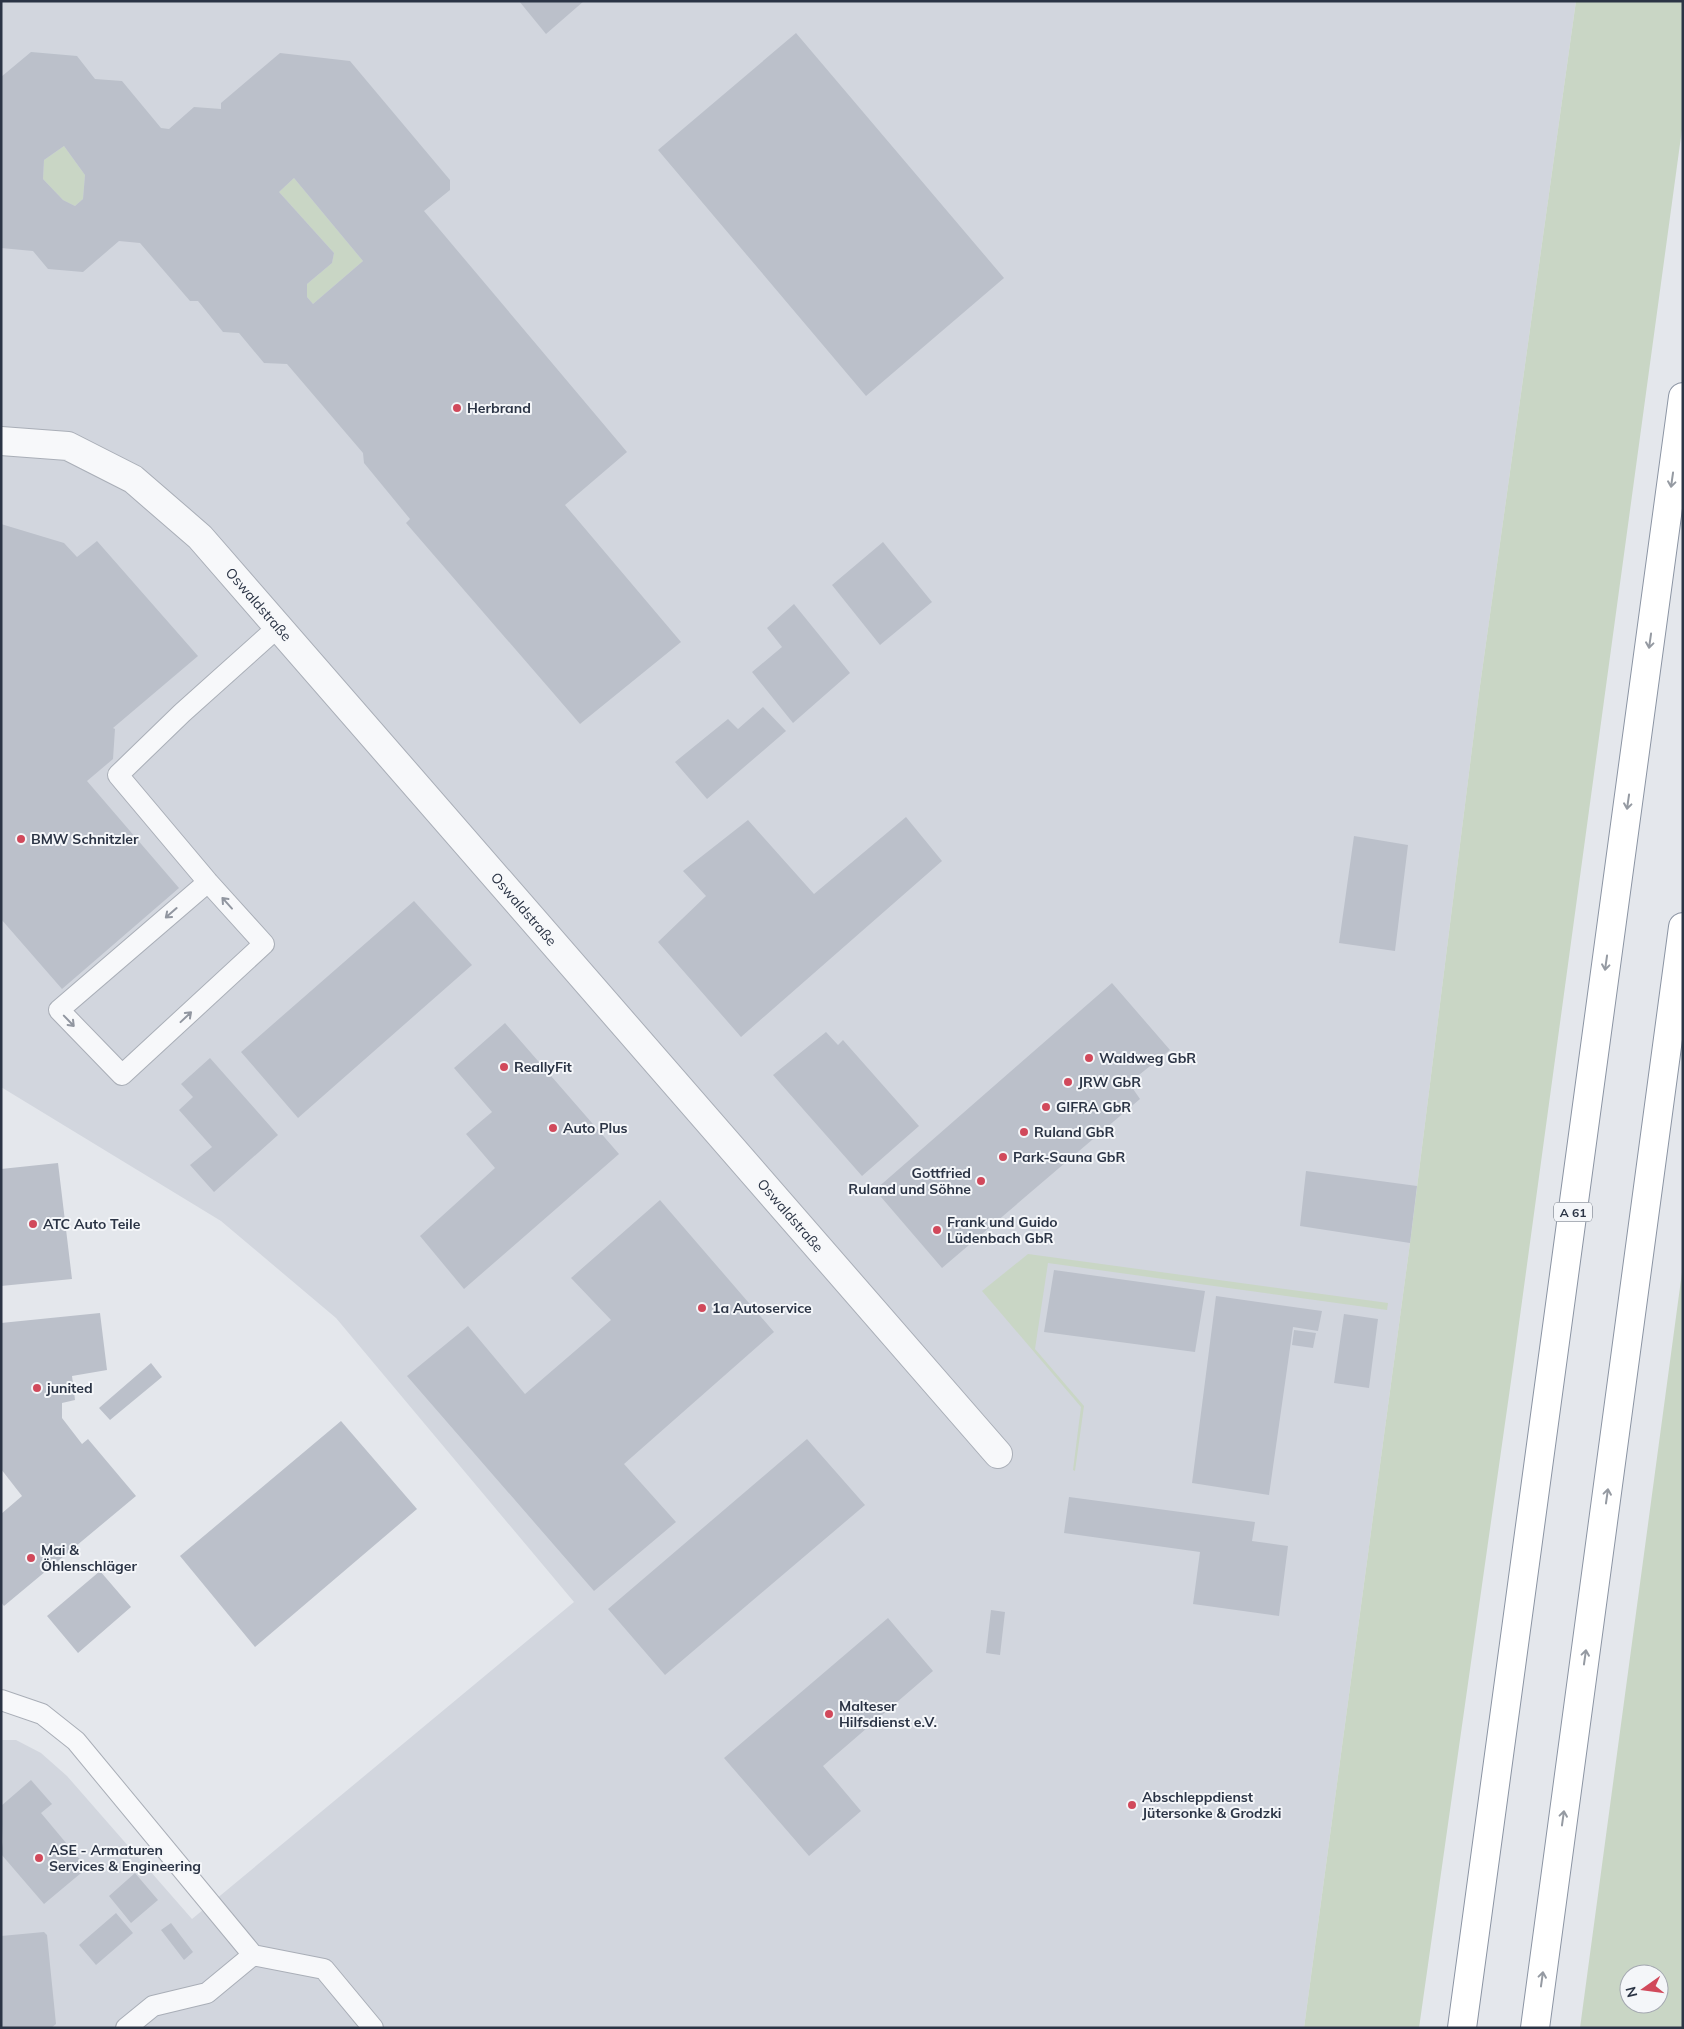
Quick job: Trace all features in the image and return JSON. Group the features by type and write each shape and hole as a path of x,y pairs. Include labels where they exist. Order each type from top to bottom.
{"highway":[{"name":"A 61","path":"1462,2028 1683,397"},
{"path":"1535,2028 1683,927"}],"street":[{"name":"Oswaldstraße","path":"1,441 68,446 133,479 200,537 998,1454"}],"lane":[{"path":"208,882 59,1010 122,1075 264,944 208,882 118,774 278,627"},
{"path":"1,1700 42,1714 76,1741 253,1955 324,1969 373,2028"},
{"path":"126,2028 153,2006 207,1993 253,1955"}],"shaded area":[{"path":"1,1 1576,1 1479,693 1410,1243 1304,2028 1,2028 1,1740 16,1740 41,1753 67,1776 192,1919 574,1602 336,1318 221,1221 1,1087"}],"green space":[{"path":"1576,1 1683,1 1683,122 1514,1360 1419,2028 1304,2028 1410,1243 1479,693"},
{"path":"64,146 85,175 83,199 75,206 63,200 43,179 44,160"},
{"path":"294,178 363,261 313,304 307,297 307,284 332,263 334,253 279,192"},
{"path":"1028,1254 1388,1303 1387,1310 1048,1263 1035,1349 1084,1406 1075,1471 1073,1470 1081,1407 982,1291"},
{"path":"1683,1265 1683,2028 1580,2028"}],"building":[{"path":"519,1 584,1 546,34"},
{"path":"796,33 1004,278 866,396 658,150"},
{"name":"Herbrand","path":"31,52 77,56 95,79 122,81 161,128 169,129 194,107 221,109 221,103 280,53 350,61 450,180 450,190 424,211 627,452 565,505 681,642 580,724 406,523 410,519 364,463 363,453 287,364 264,363 239,333 223,332 198,301 190,301 140,243 119,241 83,272 48,269 33,251 1,248 1,77","holes":["64,146 85,175 83,199 75,206 63,200 43,179 44,160","294,178 363,261 313,304 307,297 307,284 332,263 334,253 279,192"]},
{"path":"1,524 64,543 77,557 97,541 198,656 113,728 115,729 113,759 87,781 179,888 62,989 1,919"},
{"path":"883,542 932,602 880,645 832,585"},
{"path":"794,604 850,673 793,723 752,672 782,647 767,628"},
{"path":"763,707 786,731 707,799 675,762 728,719 738,729"},
{"path":"906,817 942,861 741,1037 658,942 706,896 683,871 748,820 814,894"},
{"path":"1354,836 1408,845 1395,951 1339,943"},
{"path":"414,901 472,965 298,1118 241,1052"},
{"path":"1112,983 1170,1050 1129,1083 1140,1099 942,1268 875,1190"},
{"path":"505,1023 619,1154 464,1289 420,1236 495,1168 466,1134 492,1112 454,1068"},
{"path":"826,1032 838,1045 843,1040 919,1126 862,1176 773,1075"},
{"path":"210,1058 278,1135 214,1192 190,1165 212,1147 179,1110 193,1097 181,1084"},
{"name":"ATC Auto Teile","path":"58,1163 72,1279 1,1286 1,1169"},
{"path":"1306,1171 1417,1186 1410,1243 1300,1226"},
{"path":"660,1200 774,1332 624,1464 676,1522 594,1591 407,1376 468,1326 525,1394 611,1320 571,1278"},
{"path":"1054,1270 1205,1291 1195,1352 1044,1332"},
{"path":"1216,1296 1322,1311 1318,1331 1293,1327 1269,1495 1192,1483"},
{"path":"100,1313 107,1370 72,1376 75,1400 62,1403 62,1418 82,1444 88,1439 136,1496 4,1606 1,1602 1,1514 22,1496 1,1469 1,1323"},
{"path":"1344,1314 1378,1319 1369,1388 1334,1383"},
{"path":"1294,1330 1316,1333 1313,1348 1292,1345"},
{"path":"151,1363 162,1377 110,1420 99,1408"},
{"path":"341,1421 417,1509 255,1647 180,1556"},
{"path":"807,1439 865,1505 665,1675 608,1609"},
{"path":"1069,1497 1255,1522 1252,1541 1288,1546 1279,1616 1193,1604 1200,1552 1064,1533"},
{"path":"100,1571 131,1607 78,1653 47,1616"},
{"path":"991,1610 1005,1612 1000,1655 986,1653"},
{"name":"Malteser Hilfsdienst e.V.","path":"888,1618 933,1671 823,1766 861,1811 809,1856 724,1758"},
{"path":"31,1780 52,1804 41,1813 87,1868 44,1904 1,1854 3,1842 1,1806"},
{"path":"135,1873 158,1900 131,1923 109,1896"},
{"path":"116,1913 133,1933 96,1965 79,1945"},
{"path":"171,1923 193,1952 184,1960 161,1930"},
{"path":"44,1932 47,1935 56,2024 51,2028 1,2028 1,1936"}],"place":[{"name":"Herbrand","path":"457,408"},
{"name":"BMW Schnitzler","path":"21,839"},
{"name":"Waldweg GbR","path":"1089,1058"},
{"name":"ReallyFit","path":"504,1067"},
{"name":"JRW GbR","path":"1068,1082"},
{"name":"GIFRA GbR","path":"1046,1107"},
{"name":"Auto Plus","path":"553,1128"},
{"name":"Ruland GbR","path":"1024,1132"},
{"name":"Park-Sauna GbR","path":"1003,1157"},
{"name":"Gottfried Ruland und Söhne","path":"981,1181"},
{"name":"ATC Auto Teile","path":"33,1224"},
{"name":"Frank und Guido Lüdenbach GbR","path":"937,1230"},
{"name":"1a Autoservice","path":"702,1308"},
{"name":"junited","path":"37,1388"},
{"name":"Mai & Öhlenschläger","path":"31,1558"},
{"name":"Malteser Hilfsdienst e.V.","path":"829,1714"},
{"name":"Abschleppdienst Jütersonke & Grodzki","path":"1132,1805"},
{"name":"ASE - Armaturen Services & Engineering","path":"39,1858"}]}
